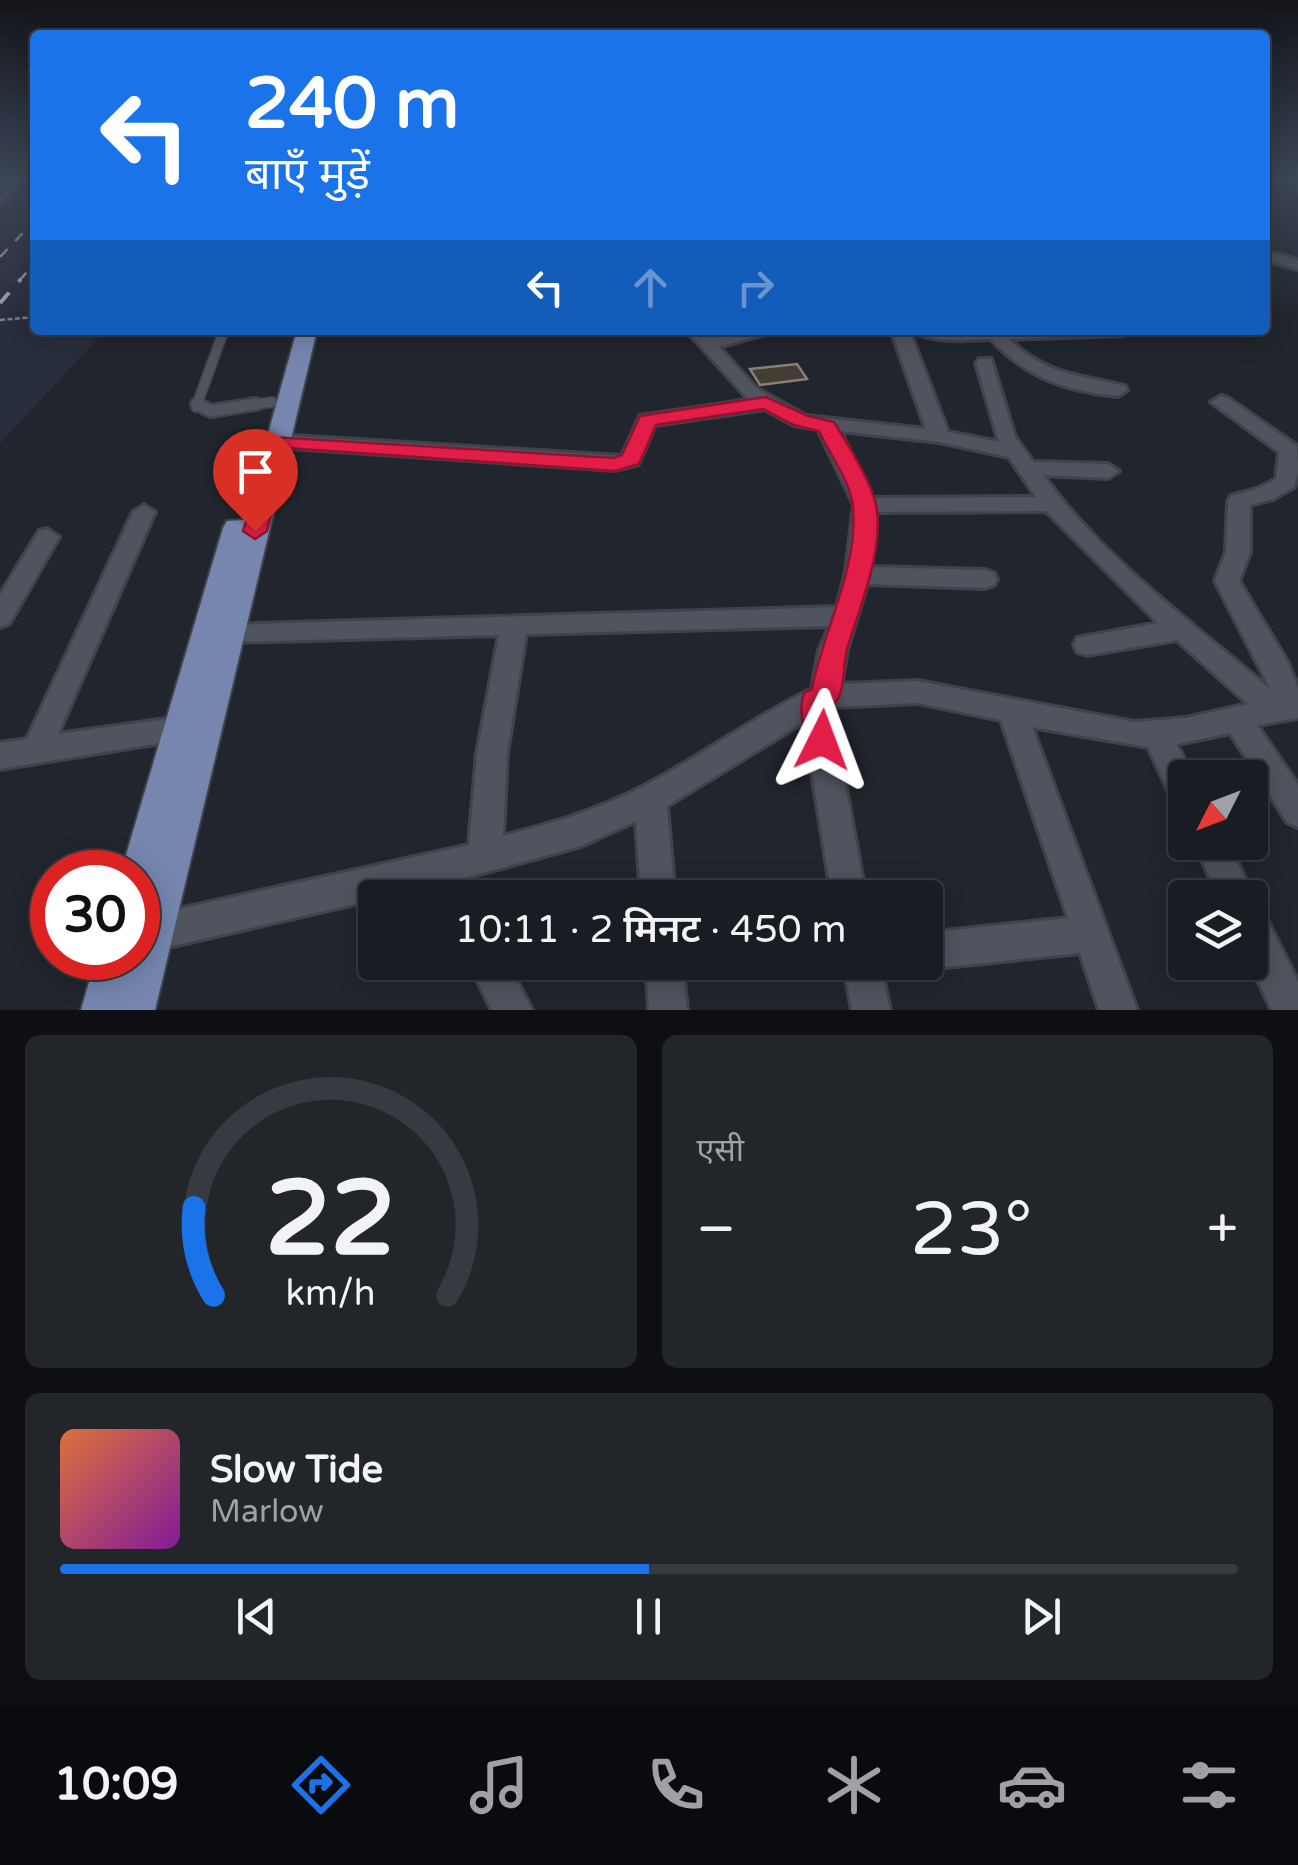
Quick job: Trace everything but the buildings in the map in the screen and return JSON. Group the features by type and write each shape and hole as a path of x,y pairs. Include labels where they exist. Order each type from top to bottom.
{"main road":[{"path":"160,863 230,632 270,441 272,402 292,335"},
{"path":"149,850 182,729 305,335"},
{"path":"104,1010 118,980"},
{"path":"132,1010 134,980"}],"street":[{"path":"1270,257 1298,265"},
{"path":"902,335 940,436"},
{"path":"991,335 1059,380 1078,387 1118,390"},
{"path":"701,337 749,392 802,421 940,436 1021,460 1108,471"},
{"path":"985,363 1006,437 1052,504 1182,629 1287,706"},
{"path":"270,441 615,464 631,460 648,420 766,402"},
{"path":"1221,402 1295,450 1286,482 1265,494 1239,501 1238,552 1227,581 1232,596 1273,661 1287,706"},
{"path":"827,426 865,505 857,575 820,698 847,880"},
{"path":"865,505 1052,504"},
{"path":"36,751 144,512"},
{"path":"0,617 46,537"},
{"path":"857,575 986,579"},
{"path":"230,632 847,616"},
{"path":"485,856 492,753 514,624"},
{"path":"1087,645 1182,629"},
{"path":"449,880 485,856 581,830 650,800 820,698 918,692 1111,732 1156,735 1287,706"},
{"path":"1012,711 1118,1010"},
{"path":"1237,719 1298,812"},
{"path":"0,756 182,729"},
{"path":"1156,735 1168,760"},
{"path":"650,800 657,880"},
{"path":"160,937 358,900"},
{"path":"943,949 1089,934"},
{"path":"1268,961 1292,1010"},
{"path":"496,980 513,1010"},
{"path":"666,980 668,1010"},
{"path":"865,980 871,1010"}],"lane":[{"path":"222,335 196,408 211,411 272,402"}],"path":[{"path":"0,320 30,317"}],"shaded area":[{"path":"0,227 30,227 30,335 101,335 0,443"}],"railway":[{"path":"0,257 28,227"},
{"path":"19,281 30,269"},
{"path":"0,303 21,279"}],"route":[{"path":"255,531 279,441 615,464 631,460 648,420 766,402 802,421 827,426 865,505 858,572 847,616 833,650 826,696 815,700 822,740"}]}
